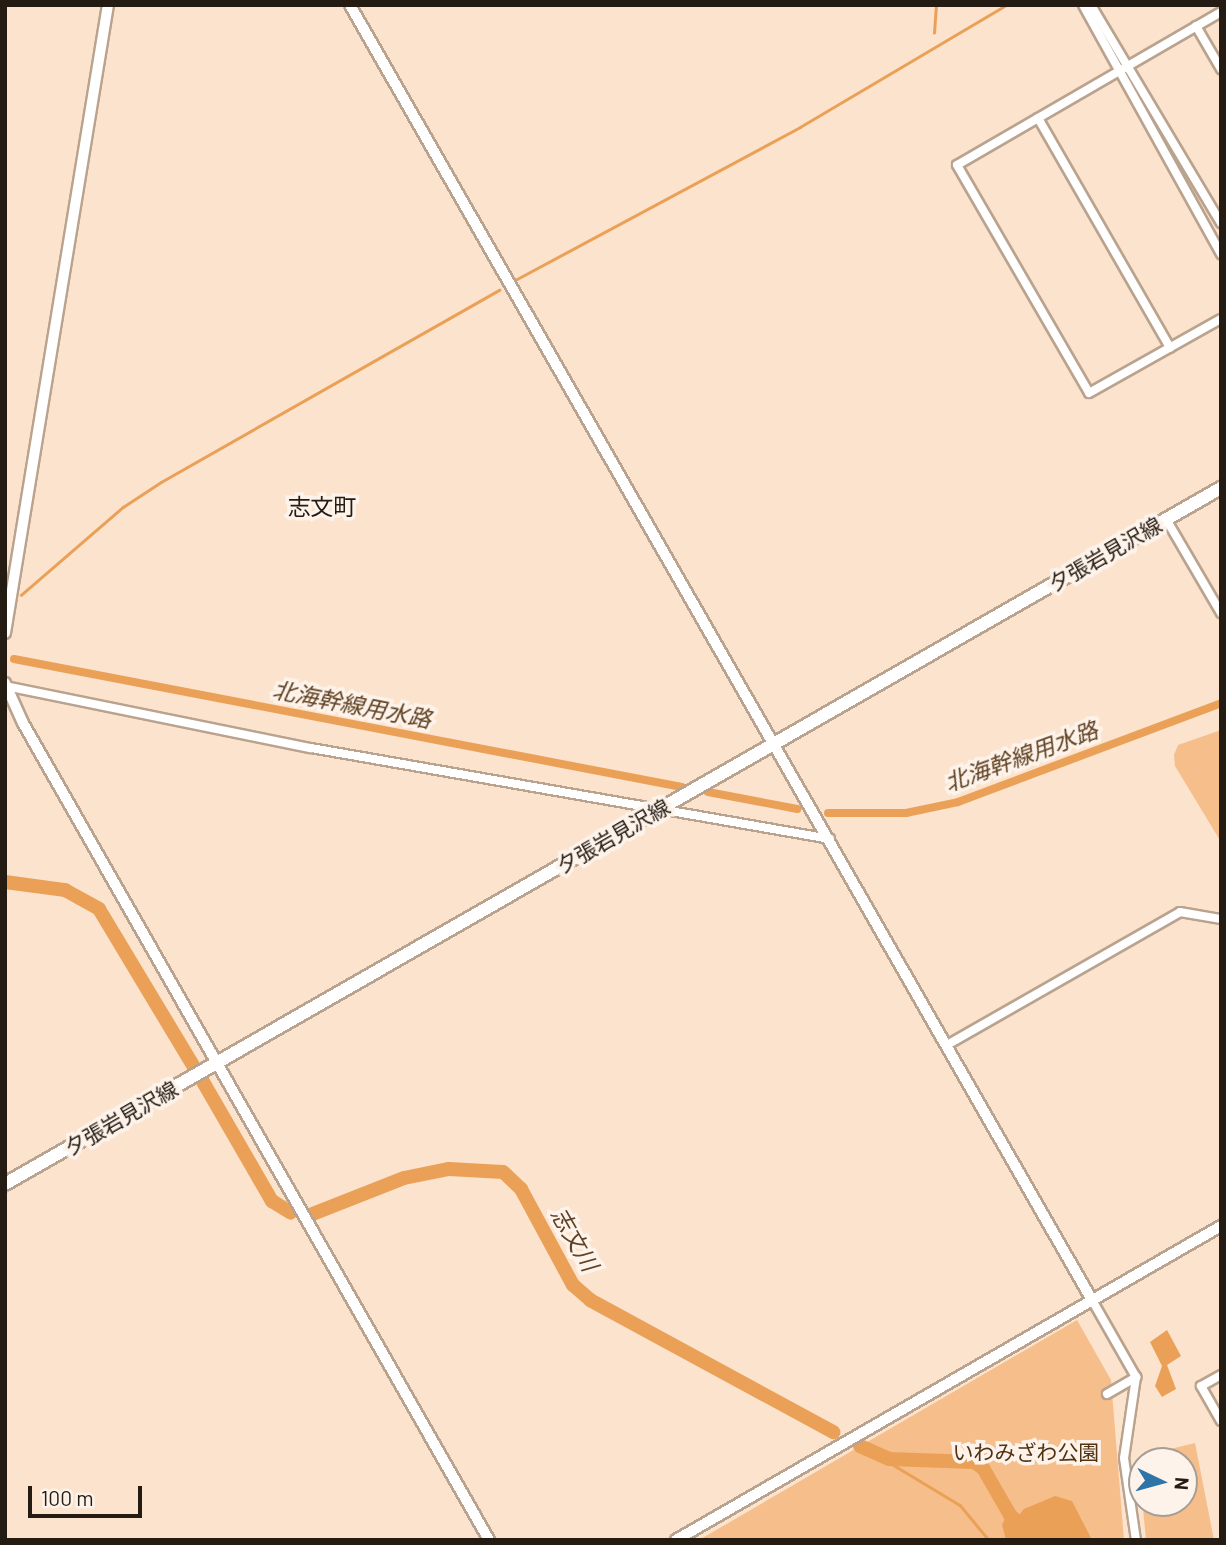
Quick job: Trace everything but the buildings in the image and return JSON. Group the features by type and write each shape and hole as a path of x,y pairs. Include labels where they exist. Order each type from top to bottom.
{"main road":[{"name":"夕張岩見沢線","path":"5,1184 1221,488"}],"street":[{"path":"5,633 108,5"},
{"path":"350,5 776,742 1136,1377 1124,1458 1136,1540"},
{"path":"1083,5 1221,254"},
{"path":"1091,5 1221,223"},
{"path":"1221,12 957,165 1089,393 1221,319"},
{"path":"1196,26 1221,69"},
{"path":"1038,118 1170,348"},
{"path":"1166,519 1221,613"},
{"path":"5,685 311,748 830,839"},
{"path":"5,685 23,723 489,1540"},
{"path":"947,1045 1180,912 1221,919"},
{"path":"676,1540 1221,1226"},
{"path":"1221,1375 1201,1386 1221,1421"},
{"path":"1107,1394 1136,1377"}],"green space":[{"path":"1221,730 1221,842 1175,766 1174,755 1178,745"},
{"name":"いわみざわ公園","path":"1077,1320 1111,1380 1124,1540 699,1540"},
{"path":"1195,1443 1196,1447 1179,1447"},
{"path":"1198,1458 1214,1540 1146,1540 1144,1517 1198,1517"}],"shaded area":[{"path":"1167,1330 1181,1356 1167,1365 1176,1389 1162,1397 1155,1386 1162,1366 1150,1342"},
{"path":"1055,1496 1072,1501 1092,1540 1006,1540 1002,1525 1006,1516 1019,1515 1024,1509"}],"waterway":[{"path":"934,33 936,5"},
{"path":"517,279 800,127 1006,5"},
{"path":"21,595 123,507 161,482 499,290"},
{"name":"北海幹線用水路","path":"14,659 682,787"},
{"name":"北海幹線用水路","path":"828,813 906,813 958,802 1221,703"},
{"name":"北海幹線用水路","path":"708,792 797,809"},
{"name":"志文川","path":"5,882 65,890 99,909 194,1067"},
{"name":"志文川","path":"202,1080 272,1201 291,1213"},
{"name":"志文川","path":"310,1215 404,1178 449,1169 503,1172 521,1189 573,1285 590,1300 833,1432"},
{"name":"志文川","path":"860,1446 889,1459 974,1462 983,1468 1010,1515 1037,1540"},
{"path":"882,1458 960,1505 989,1540"}],"district":[{"name":"志文町","path":"322,506"}]}
